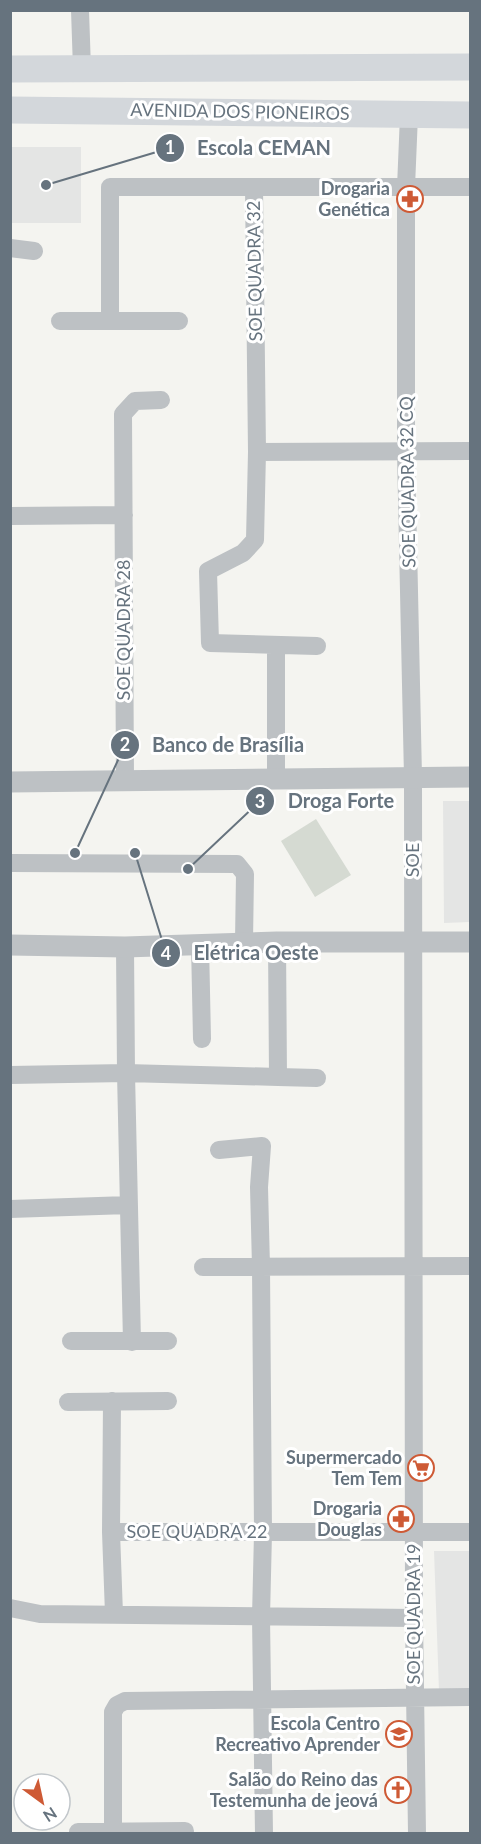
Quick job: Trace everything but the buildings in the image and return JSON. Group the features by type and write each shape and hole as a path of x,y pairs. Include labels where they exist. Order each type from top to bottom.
{"main road":[{"path":"10,69 471,67"},
{"path":"210,112 200,102 200,92 206,77 308,77 320,69"},
{"path":"99,110 109,101 121,97 182,99 185,96 184,86 171,70"},
{"name":"AVENIDA DOS PIONEIROS","path":"10,110 471,115"}],"street":[{"path":"80,10 82,69"},
{"name":"SOE QUADRA 32 CQ","path":"409,115 406,187 406,452 413,777"},
{"name":"SOE QUADRA 32","path":"110,321 110,187 254,187 257,452 255,540 243,553 208,572 210,644 276,645"},
{"path":"254,187 471,187"},
{"path":"10,248 33,251"},
{"path":"60,321 179,321"},
{"name":"SOE QUADRA 28","path":"125,780 123,414 135,401 161,400"},
{"path":"257,452 471,451"},
{"path":"10,516 124,515"},
{"path":"276,778 276,645 318,646"},
{"name":"SOE","path":"413,777 414,1268"},
{"path":"10,782 471,777"},
{"path":"10,863 237,864 245,874 244,942"},
{"path":"10,945 125,947 244,942 471,942"},
{"path":"277,942 278,1077"},
{"path":"200,944 202,1039"},
{"path":"125,947 132,1342"},
{"path":"10,1075 126,1073 317,1078"},
{"path":"219,1150 262,1146 259,1187 264,1833"},
{"path":"10,1209 129,1205"},
{"path":"203,1267 471,1266"},
{"name":"SOE QUADRA 19","path":"414,1268 414,1697 417,1833"},
{"path":"71,1341 168,1341"},
{"name":"SOE QUADRA 22","path":"112,1401 111,1532 471,1532"},
{"path":"68,1402 168,1401"},
{"path":"111,1532 114,1614"},
{"path":"10,1608 40,1614 414,1618"},
{"path":"10,1622 40,1614"},
{"path":"414,1697 471,1697"},
{"name":"SOE QUADRA 19","path":"113,1833 114,1712 117,1705 125,1701 414,1697"},
{"path":"78,1832 185,1831"}],"shaded area":[{"path":"10,147 81,147 81,223 11,223"},
{"path":"443,801 470,801 470,922 444,923"},
{"path":"316,819 351,875 315,897 281,841"},
{"path":"434,1551 470,1551 470,1691 439,1691"}],"place":[{"name":"Escola CEMAN","path":"46,185"},
{"name":"Drogaria Genética","path":"410,199"},
{"name":"Banco de Brasília","path":"75,853"},
{"name":"Elétrica Oeste","path":"135,853"},
{"name":"Droga Forte","path":"188,869"},
{"name":"Supermercado Tem Tem","path":"421,1468"},
{"name":"Drogaria Douglas","path":"401,1519"},
{"name":"Escola Centro Recreativo Aprender","path":"399,1734"},
{"name":"Salão do Reino das Testemunha de jeová","path":"398,1790"}]}
